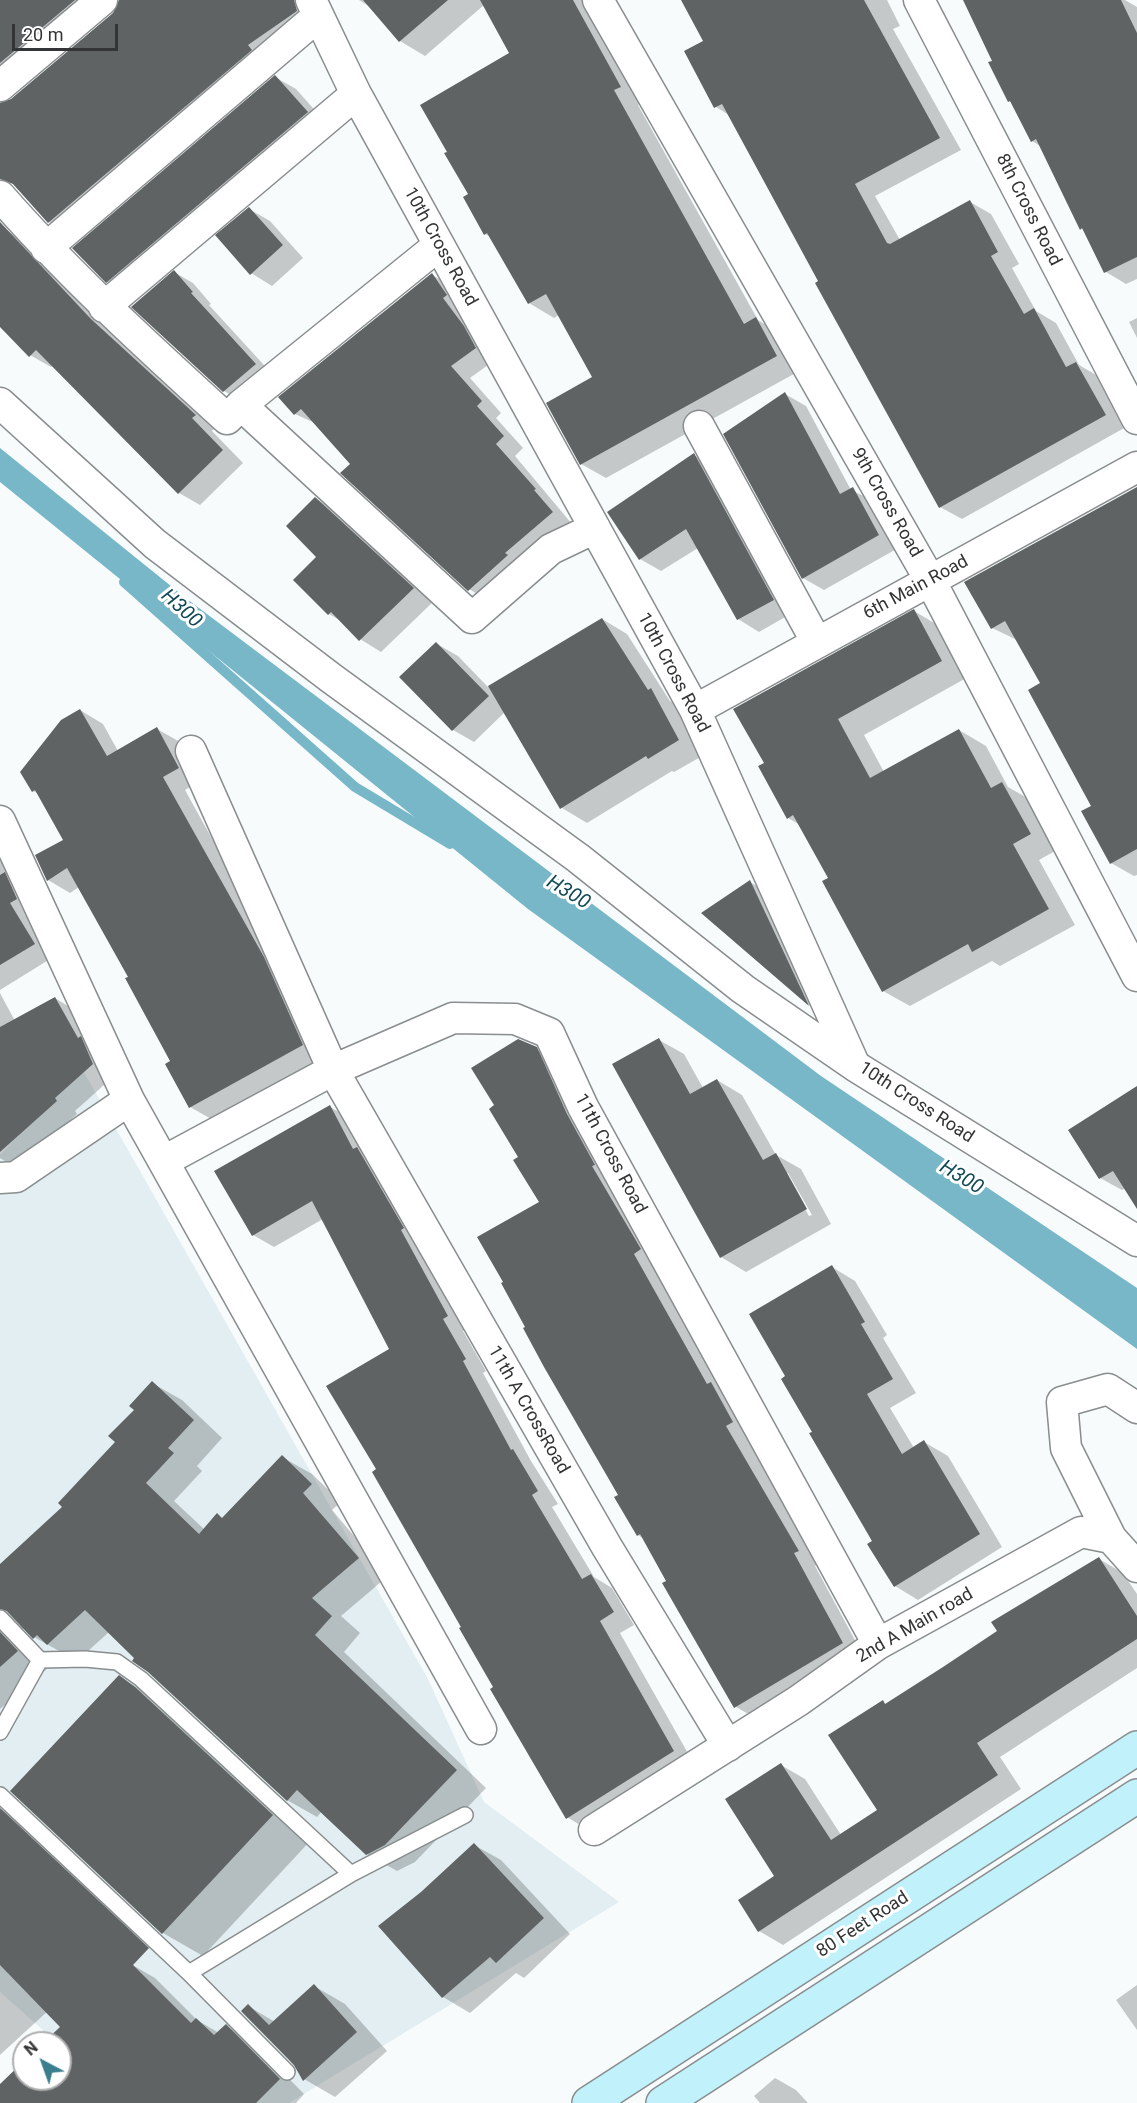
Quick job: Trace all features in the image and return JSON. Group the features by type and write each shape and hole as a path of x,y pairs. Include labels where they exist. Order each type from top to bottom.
{"main road":[{"name":"80 Feet Road","path":"589,2103 1137,1748"},
{"path":"663,2103 1137,1796"}],"street":[{"path":"0,86 102,0"},
{"name":"9th Cross Road","path":"598,0 930,580 1137,976"},
{"name":"8th Cross Road","path":"919,0 1137,419"},
{"path":"46,248 314,8"},
{"name":"10th Cross Road","path":"314,8 356,94 695,710 855,1066 1137,1241"},
{"path":"104,307 356,94"},
{"path":"0,196 46,248 104,307 227,419 241,405 439,245"},
{"path":"0,403 155,544 331,678 578,858 743,989 855,1066"},
{"path":"241,405 472,618 551,549 595,528"},
{"path":"699,426 816,641"},
{"name":"6th Main Road","path":"695,710 816,641 1137,467"},
{"name":"11th A CrossRoad","path":"191,751 333,1070 607,1547 728,1746"},
{"path":"0,821 129,1100 481,1729"},
{"name":"11th Cross Road","path":"164,1161 333,1070 453,1018 515,1018 549,1033 583,1107 878,1644"},
{"path":"0,1178 16,1177 129,1100"},
{"path":"1137,1408 1108,1389 1062,1402 1066,1448 1111,1538 1137,1567"},
{"name":"2nd A Main road","path":"594,1830 798,1701 878,1644 1082,1532 1111,1538"}],"lane":[{"path":"0,1618 40,1660 85,1659 117,1662 141,1679 351,1874"},
{"path":"0,1732 40,1660"},
{"path":"0,1795 189,1973 287,2072"},
{"path":"189,1973 351,1874 465,1815"}],"shaded area":[{"path":"81,1067 428,1679 484,1802 619,1902 289,2103 125,2103 72,2056 72,2031 44,2031 0,1992 0,1155"}],"water":[{"path":"0,448 187,599 821,1076 1137,1288 1137,1349 528,909 0,482"}],"building":[{"path":"0,0 75,0 0,63"},
{"path":"119,0 294,0 297,11 248,45 252,50 48,223 13,184 0,179 0,103 11,99 113,13"},
{"path":"363,0 448,0 399,42"},
{"path":"480,0 573,0 621,87 614,90 744,324 756,317 777,356 580,465 546,403 592,377 546,294 528,304 487,233 484,235 463,197 468,194 420,105 509,53"},
{"path":"681,0 864,0 940,138 855,184 887,243 890,244 970,200 998,252 991,256 1024,314 1034,308 1066,367 1076,362 1106,415 939,508 815,283 818,281 722,104 714,108 684,51 703,41"},
{"path":"963,0 1121,0 1137,33 1137,257 1104,273 1082,228 1080,230 1036,139 1031,142 1010,101 1008,102 988,62 992,61"},
{"path":"275,75 308,112 106,283 72,248"},
{"path":"249,207 283,245 250,275 215,235"},
{"path":"0,222 91,319 196,415 192,418 223,450 178,494 36,350 29,357 0,327"},
{"path":"174,270 193,292 191,293 256,364 223,392 131,307"},
{"path":"432,273 447,295 443,298 464,326 476,348 451,366 482,401 477,406 504,436 496,444 553,512 505,553 508,555 468,591 340,473 350,464 301,409 294,415 278,397"},
{"path":"785,392 840,494 853,487 879,535 802,579 723,434"},
{"path":"694,453 774,600 737,620 686,529 639,560 607,512"},
{"path":"1137,487 1137,849 1110,864 1081,811 1091,806 1028,690 1040,683 1005,621 991,629 964,582"},
{"path":"315,497 414,588 359,641 331,612 328,615 293,580 316,557 286,526"},
{"path":"914,609 942,661 838,719 870,778 959,729 991,788 1002,782 1031,834 1013,844 1049,909 972,952 968,944 882,992 822,881 828,878 793,815 787,819 758,766 764,763 733,709"},
{"path":"602,618 648,690 651,688 679,740 648,759 646,756 560,809 488,686"},
{"path":"436,642 489,696 452,731 399,677"},
{"path":"80,709 107,756 157,727 179,768 163,777 264,957 303,1045 189,1108 165,1064 170,1061 125,978 128,977 67,868 47,881 35,855 63,840 35,790 32,792 20,772 61,720"},
{"path":"5,872 17,899 10,903 35,944 0,965 0,875"},
{"path":"750,880 809,1006 701,913"},
{"path":"55,997 78,1038 81,1036 93,1064 55,1098 57,1101 0,1152 0,1027"},
{"path":"659,1038 690,1094 717,1079 763,1160 776,1153 807,1209 720,1258 612,1064"},
{"path":"518,1039 537,1047 567,1114 595,1165 592,1166 641,1249 634,1254 707,1384 711,1382 733,1422 726,1426 799,1551 794,1553 843,1643 734,1708 662,1583 666,1581 640,1534 637,1536 614,1497 618,1495 544,1367 501,1283 503,1282 477,1237 539,1202 513,1160 518,1157 489,1109 494,1105 471,1068"},
{"path":"1137,1086 1137,1209 1113,1171 1099,1179 1068,1130"},
{"path":"330,1105 353,1149 357,1147 404,1228 401,1230 448,1316 443,1319 466,1359 463,1361 511,1450 513,1449 538,1491 532,1495 582,1579 591,1574 614,1612 600,1621 674,1751 566,1819 490,1689 493,1687 459,1628 461,1627 372,1472 376,1469 326,1386 389,1349 312,1201 252,1236 214,1171"},
{"path":"832,1265 865,1322 861,1324 893,1379 867,1394 902,1454 924,1440 980,1534 894,1587 867,1544 872,1541 809,1433 812,1432 781,1379 785,1376 749,1314"},
{"path":"152,1381 194,1420 168,1448 174,1453 146,1483 199,1534 217,1513 222,1518 282,1455 312,1484 303,1493 359,1558 312,1598 332,1616 315,1635 457,1770 385,1845 366,1855 297,1790 287,1801 148,1672 132,1661 134,1658 85,1610 47,1645 37,1635 33,1639 7,1611 0,1609 0,1564 62,1507 58,1503 115,1442 108,1436 134,1410 129,1406"},
{"path":"1099,1557 1137,1616 1137,1639 977,1743 998,1775 758,1932 738,1900 774,1876 725,1799 781,1763 831,1840 877,1810 828,1735 883,1700 885,1704 943,1667 997,1631 991,1622"},
{"path":"0,1632 18,1651 0,1667"},
{"path":"119,1675 135,1687 273,1815 162,1934 10,1791"},
{"path":"0,1808 149,1948 133,1965 191,2023 196,2018 214,2035 226,2024 280,2079 256,2103 0,2103 0,2084 12,2072 12,2091 72,2091 72,2031 56,2031 60,2027 0,1965"},
{"path":"474,1843 544,1918 496,1963 490,1957 442,1998 378,1926 421,1892"},
{"path":"314,1984 357,2032 303,2081 294,2065 241,2011 248,2004 269,2025"}],"waterway":[{"name":"H300","path":"124,582 355,787 450,844"}]}
